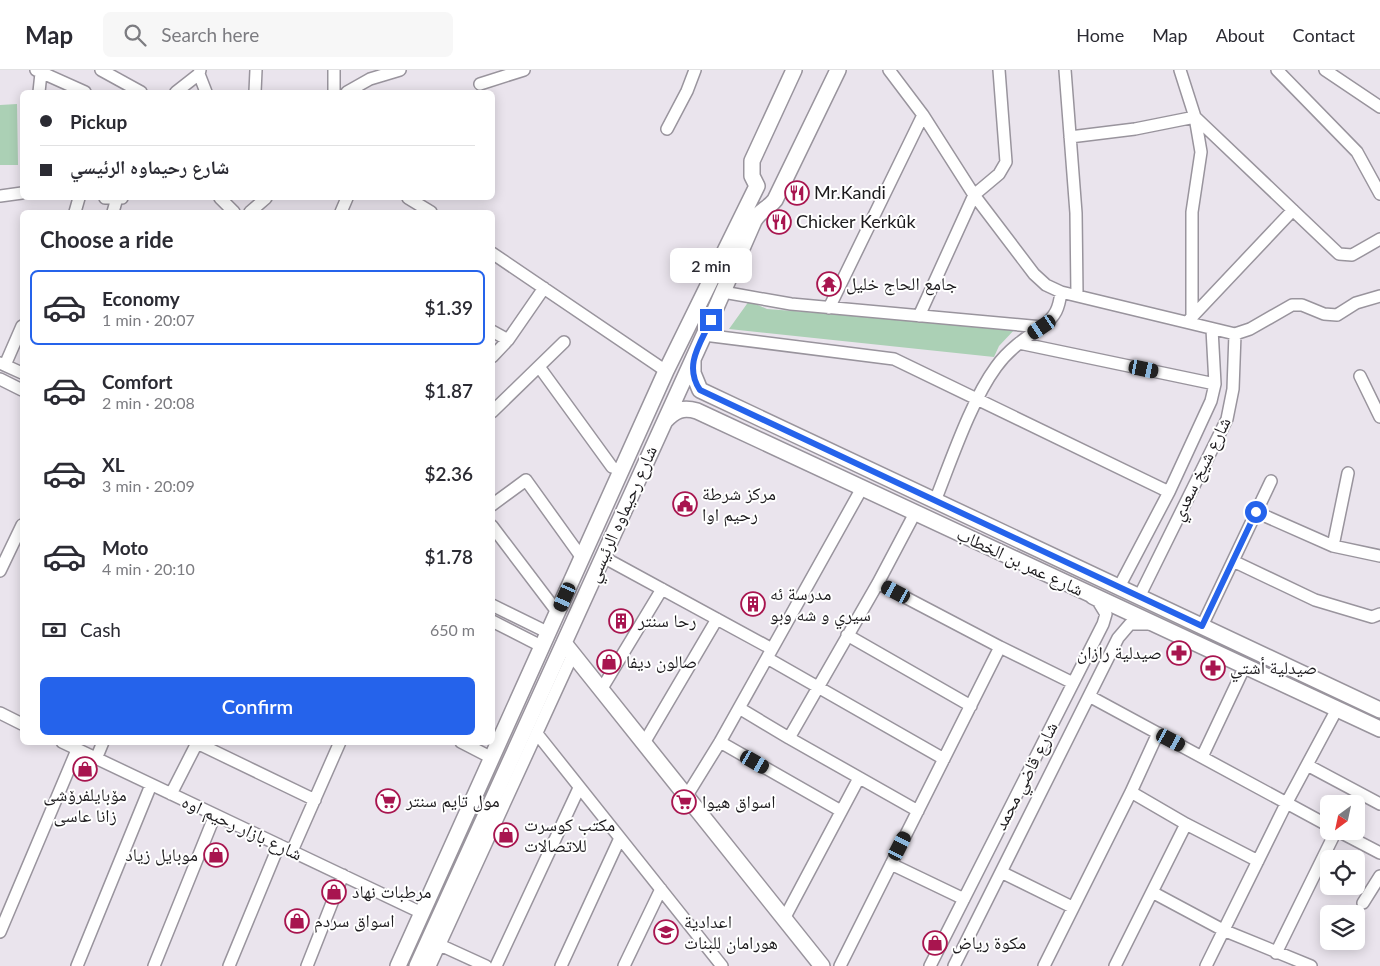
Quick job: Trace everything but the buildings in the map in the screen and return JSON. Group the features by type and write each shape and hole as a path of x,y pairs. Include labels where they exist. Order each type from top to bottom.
{"main road":[{"name":"شارع رحيماوه الرئيسي","path":"398,966 492,758 539,637 558,613 666,371 757,186 752,176 752,161 794,70"},
{"name":"شارع رحيماوه الرئيسي","path":"417,966 569,648 605,552 758,213 775,200 837,71"},
{"path":"692,410 687,398 690,392 700,390 692,373 694,354"},
{"name":"شارع عمر بن الخطاب","path":"700,390 1380,710"},
{"path":"663,424 674,412 687,408 692,410"},
{"name":"شارع عمر بن الخطاب","path":"692,410 1377,728"},
{"path":"787,453 794,435"},
{"path":"602,516 609,529 618,523"},
{"path":"983,544 991,527"},
{"path":"591,539 604,536 608,539 605,552"},
{"path":"569,648 822,966"},
{"path":"1296,690 1303,674"},
{"path":"1377,728 1380,710"}],"street":[{"path":"101,70 137,90"},
{"path":"255,90 256,70"},
{"path":"334,70 334,90"},
{"path":"350,90 370,74 400,70"},
{"path":"480,84 524,70"},
{"path":"667,129 687,91 695,70"},
{"path":"889,70 922,115 974,195 1034,274 1046,286 1061,292 1189,320 1212,329 1235,334 1250,329 1292,305 1302,305 1324,314 1337,316 1356,303 1380,296"},
{"path":"919,316 974,195 999,174 1006,162 999,70"},
{"path":"1065,70 1076,213 1077,294"},
{"path":"1180,70 1195,118 1201,152 1192,212 1189,320"},
{"path":"1277,70 1357,152 1380,194"},
{"path":"1325,70 1380,107"},
{"path":"39,90 38,72 81,90"},
{"path":"178,90 199,72 205,90"},
{"path":"829,308 922,115"},
{"path":"1070,137 1135,129 1195,118"},
{"path":"1195,118 1339,254 1352,255 1380,239"},
{"path":"0,196 20,193"},
{"path":"222,200 232,210"},
{"path":"252,210 264,200"},
{"path":"411,200 428,210"},
{"path":"1189,320 1293,210"},
{"path":"495,256 666,371"},
{"path":"495,354 508,340 544,288"},
{"path":"723,292 792,304 1042,327"},
{"path":"934,501 978,400 996,367 1019,343 1053,318 1060,307 1061,292"},
{"name":"شارع شيخ سعدي","path":"1119,587 1169,492 1211,400 1215,384 1212,329"},
{"path":"20,330 2,364 20,373"},
{"path":"495,333 508,340"},
{"name":"شارع شيخ سعدي","path":"1139,597 1227,419 1233,388 1235,334"},
{"path":"704,335 894,360 1169,492"},
{"path":"495,409 540,368 564,342"},
{"path":"1019,343 1215,384"},
{"path":"540,368 612,467 622,470"},
{"path":"1360,376 1380,417"},
{"path":"0,379 20,389"},
{"path":"1333,546 1348,472"},
{"path":"495,502 526,480 582,558"},
{"path":"1202,626 1271,481"},
{"path":"686,796 720,742 862,488"},
{"path":"1256,512 1333,546 1380,556"},
{"path":"789,738 878,583 915,513"},
{"path":"0,572 20,529"},
{"path":"495,530 558,613"},
{"path":"605,552 662,589 718,619 818,687 944,759"},
{"path":"1233,561 1314,600 1372,617 1380,614"},
{"path":"878,583 1000,647 1074,683"},
{"path":"602,690 662,589"},
{"name":"شارع قاضي محمد","path":"930,966 1103,624 1106,614 1098,601 1083,591"},
{"path":"495,607 539,637"},
{"path":"644,743 718,619"},
{"path":"495,623 539,637"},
{"name":"شارع قاضي محمد","path":"954,966 1125,627 1140,623 1165,629"},
{"path":"847,635 971,706"},
{"path":"840,966 1000,647"},
{"path":"430,966 538,735 569,648"},
{"path":"1202,757 1245,666"},
{"path":"1089,696 1320,821"},
{"path":"738,708 918,811"},
{"path":"1209,965 1223,930 1336,709"},
{"path":"0,713 20,723"},
{"path":"1044,966 1131,792 1158,733"},
{"path":"538,735 722,966"},
{"path":"720,742 841,812"},
{"name":"شارع بازار رحيم اوه","path":"68,745 422,913"},
{"path":"96,759 102,745"},
{"path":"172,794 196,745"},
{"path":"203,745 314,800"},
{"path":"292,851 336,745"},
{"path":"467,745 492,758"},
{"path":"0,932 78,750"},
{"path":"1307,765 1380,804"},
{"path":"784,919 859,778"},
{"path":"76,966 151,784"},
{"path":"496,966 579,788"},
{"path":"1131,792 1186,824 1258,861"},
{"path":"154,966 215,815"},
{"path":"1004,821 1022,829"},
{"path":"1115,966 1186,824"},
{"path":"561,966 620,838"},
{"path":"1276,953 1332,840"},
{"path":"1355,840 1380,853"},
{"path":"230,966 279,845"},
{"path":"891,864 964,900"},
{"path":"1001,872 1072,907"},
{"path":"307,966 343,875"},
{"path":"1363,903 1380,876"},
{"path":"624,966 660,889"},
{"path":"1152,892 1223,930 1311,966"},
{"path":"440,945 486,966"}],"green space":[{"path":"17,104 18,165 0,165 0,105"},
{"path":"749,301 767,309 1016,328 999,346 994,357 729,329"}],"place":[{"name":"Mr.Kandi","path":"797,193"},
{"name":"Chicker Kerkûk","path":"779,222"},
{"name":"جامع الحاج خليل","path":"829,284"},
{"name":"مركز شرطة رحيم اوا","path":"685,504"},
{"name":"مدرسة ئه سيري و شه وبو","path":"753,604"},
{"name":"رحا سنتر","path":"621,621"},
{"name":"صيدلية رازان","path":"1179,653"},
{"name":"صالون ديفا","path":"609,662"},
{"name":"صيدلية أشتي","path":"1213,668"},
{"name":"مۆبایلفرۆشی زانا عاسی","path":"85,769"},
{"name":"مول تايم سنتر","path":"388,801"},
{"name":"اسواق هيوا","path":"684,802"},
{"name":"مكتب كوسرت للاتصالات","path":"506,835"},
{"name":"موبايل زياد","path":"216,855"},
{"name":"مرطبات نهاد","path":"334,892"},
{"name":"اسواق سردم","path":"297,921"},
{"name":"اعدادية هورامان للبنات","path":"666,932"},
{"name":"مكوة رياض","path":"935,943"}],"route":[{"path":"711,320 694,354 692,373 695,383 700,390 1202,626 1256,512"}]}
